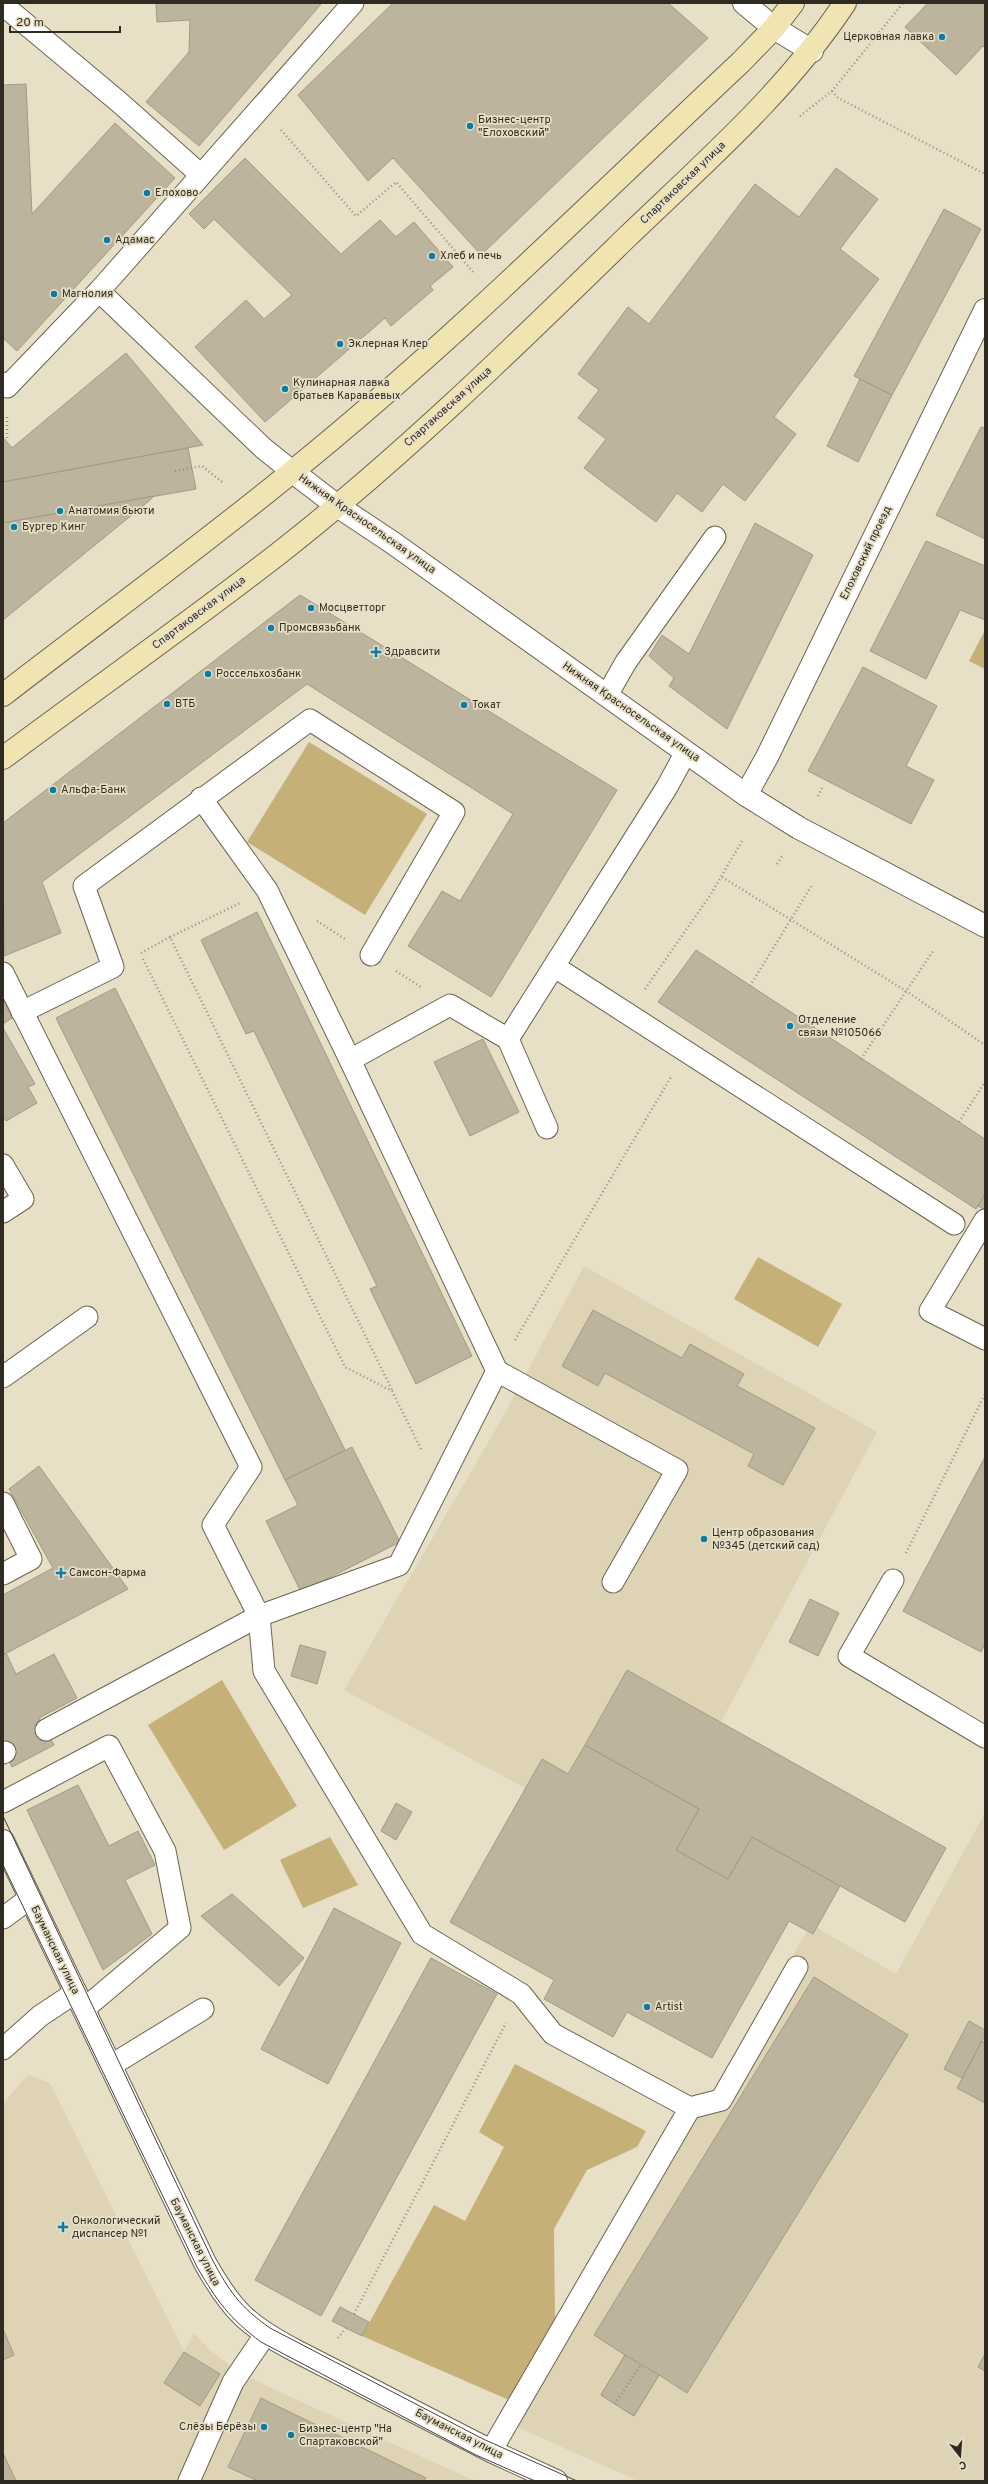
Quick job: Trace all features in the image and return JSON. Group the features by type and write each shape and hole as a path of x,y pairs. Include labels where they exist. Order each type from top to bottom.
{"main road":[{"path":"3,695 293,472 461,327 741,62 774,28 793,3"},
{"name":"Спартаковская улица","path":"3,758 279,553 411,441 522,340 775,93 812,51 846,3"}],"street":[{"path":"744,3 774,28 812,51"},
{"name":"Елоховский проезд","path":"746,795 767,757 985,310"},
{"name":"Нижняя Красносельская улица","path":"293,472 336,505 393,543 746,795 799,828 985,926"},
{"name":"Бауманская улица","path":"3,1841 204,2263 223,2296 242,2318 265,2335 491,2451 556,2481"}],"lane":[{"path":"3,383 7,387 98,291 353,3"},
{"path":"3,5 119,102 201,175"},
{"path":"98,291 263,448 293,472"},
{"path":"607,696 626,662 715,537"},
{"path":"22,1012 113,967 84,886 201,798 310,720 454,812 371,955"},
{"path":"508,1039 555,967 641,826 668,787 686,752"},
{"path":"201,798 266,890 350,1060 497,1371 677,1470 613,1582"},
{"path":"555,967 954,1224"},
{"path":"3,973 251,1467 213,1525 258,1616 264,1671 422,1934 521,1994 553,2034 690,2108 721,2100 797,1966"},
{"path":"350,1060 450,1005 508,1039 548,1128"},
{"path":"3,1165 23,1199 3,1212"},
{"path":"985,1220 930,1311 985,1339"},
{"path":"3,1377 87,1316"},
{"path":"46,1730 258,1616 399,1565 497,1371"},
{"path":"3,1503 31,1559 3,1574"},
{"path":"893,1580 849,1656 985,1737"},
{"path":"3,1802 109,1746 165,1852 180,1928 80,2001 40,2016 16,2035 3,2049"},
{"path":"3,1918 30,1898"},
{"path":"110,2066 203,2009"},
{"path":"491,2451 690,2108"},
{"path":"189,2481 233,2382 265,2335"}],"path":[{"path":"800,116 832,90 903,3"},
{"path":"832,90 838,98 985,174"},
{"path":"261,108 356,216 396,182 474,272"},
{"path":"175,471 202,466 222,482"},
{"path":"818,796 823,786"},
{"path":"628,1013 722,877 742,841"},
{"path":"778,864 783,855"},
{"path":"722,877 906,991 985,1045"},
{"path":"750,986 812,885"},
{"path":"113,967 170,937 440,1486"},
{"path":"861,1059 933,951"},
{"path":"140,954 345,1367 392,1391"},
{"path":"497,1371 686,1051"},
{"path":"959,1122 985,1082"},
{"path":"893,1580 985,1394"},
{"path":"354,2314 521,1994"},
{"path":"338,2338 346,2328"},
{"path":"615,2404 641,2364"}],"shaded area":[{"path":"985,630 985,669 969,661"},
{"path":"309,742 427,814 365,915 247,842"},
{"path":"758,1257 842,1304 818,1347 734,1299"},
{"path":"584,1266 877,1432 721,1722 627,1670 568,1774 542,1759 525,1788 344,1690 500,1422"},
{"path":"222,1680 297,1806 224,1850 148,1725"},
{"path":"985,1813 985,2481 638,2481 517,2427 811,1924 896,1974"},
{"path":"330,1837 358,1885 303,1908 280,1860"},
{"path":"515,2064 646,2131 637,2147 587,2170 554,2229 555,2320 511,2401 362,2336 434,2205 465,2221 504,2147 479,2132"},
{"name":"Онкологический диспансер №1","path":"28,2075 50,2083 184,2351 194,2333 209,2349 237,2371 475,2481 3,2481 3,2103"}],"building":[{"path":"156,3 322,3 199,146 146,102 189,52 190,20 157,22"},
{"name":"Бизнес-центр \"Елоховский\"","path":"393,3 668,3 708,38 481,255 393,158 368,181 298,95"},
{"path":"928,3 985,3 985,48 983,46 956,75 905,27"},
{"path":"26,84 32,214 115,123 175,178 17,351 3,338 3,85"},
{"path":"245,158 341,254 380,220 396,237 414,222 453,267 430,286 433,290 391,326 385,318 265,422 195,347 246,300 264,319 292,295 214,219 204,229 189,214"},
{"path":"836,168 878,199 840,249 879,279 774,417 796,434 745,501 723,484 702,512 677,493 656,522 584,468 606,439 578,418 599,390 578,374 628,307 649,324 755,184 799,217"},
{"path":"944,209 981,229 892,395 854,376"},
{"path":"126,353 203,445 3,482 3,437 12,448"},
{"path":"860,379 892,395 858,462 827,446"},
{"path":"981,427 985,428 985,539 936,515"},
{"path":"188,448 196,489 3,523 3,482"},
{"path":"154,496 149,501 3,620 3,523"},
{"path":"755,523 813,555 727,729 669,686 674,678 649,656 662,635 689,654"},
{"path":"926,541 985,566 985,620 960,610 926,679 870,651"},
{"path":"300,595 617,790 491,997 408,946 442,891 460,901 513,814 307,684 42,882 61,933 4,956 3,823"},
{"path":"863,667 937,706 906,766 934,780 911,824 808,771"},
{"path":"257,912 472,1356 416,1384 370,1289 377,1286 254,1031 246,1034 201,940"},
{"path":"696,950 985,1139 985,1194 976,1209 658,1002"},
{"path":"115,988 345,1450 285,1480 56,1018"},
{"path":"3,999 12,1018 3,1024"},
{"path":"3,1028 35,1084 28,1087 37,1103 6,1121 3,1116"},
{"path":"483,1039 519,1112 470,1136 434,1062"},
{"path":"985,1194 985,1210 978,1206"},
{"path":"593,1310 682,1358 690,1344 744,1374 737,1386 815,1428 783,1485 748,1466 754,1454 605,1373 598,1386 562,1366"},
{"path":"352,1447 400,1542 301,1592 266,1521 298,1505 285,1480"},
{"path":"985,1457 985,1644 981,1652 903,1611"},
{"path":"39,1466 128,1589 3,1655 3,1595 53,1568 9,1489"},
{"path":"810,1599 839,1613 818,1656 789,1642"},
{"path":"300,1645 326,1652 317,1684 291,1676"},
{"path":"6,1653 16,1674 54,1654 77,1698 39,1718 54,1745 12,1767 3,1749 3,1655"},
{"path":"627,1670 946,1848 905,1922 752,1837 728,1879 676,1850 699,1809 585,1745"},
{"path":"585,1745 699,1809 676,1850 728,1879 752,1837 840,1886 813,1934 789,1921 712,2058 627,2012 613,2037 544,1999 554,1980 450,1922 542,1759 568,1774"},
{"path":"78,1785 109,1846 138,1831 155,1865 125,1880 152,1934 103,1970 27,1810"},
{"path":"396,1803 412,1812 396,1840 381,1831"},
{"path":"232,1894 304,1958 279,1986 201,1916"},
{"path":"334,1908 401,1943 328,2084 261,2049"},
{"path":"431,1958 497,1994 321,2316 255,2280"},
{"path":"814,1977 908,2035 687,2393 659,2375 634,2416 601,2395 625,2355 594,2335"},
{"path":"969,2021 985,2030 985,2035 962,2078 944,2069"},
{"path":"982,2041 985,2043 985,2103 957,2088"},
{"path":"340,2307 369,2322 362,2336 332,2321"},
{"path":"3,2329 14,2355 3,2360"},
{"path":"184,2352 220,2374 200,2406 164,2383"},
{"path":"985,2354 985,2371 978,2367"},
{"path":"625,2355 659,2375 634,2416 601,2395"},
{"name":"Бизнес-центр \"На Спартаковской\"","path":"261,2398 426,2478 423,2481 258,2481 228,2467"},
{"path":"3,2453 16,2481 3,2481"}],"tram line":[{"path":"3,1816 212,2259 236,2298 251,2313 270,2328 483,2439 577,2481"},
{"path":"3,1865 197,2267 224,2308 240,2325 261,2342 476,2455 535,2481"}],"place":[{"name":"Церковная лавка","path":"942,37"},
{"name":"Бизнес-центр \"Елоховский\"","path":"470,126"},
{"name":"Елохово","path":"147,193"},
{"name":"Адамас","path":"107,240"},
{"name":"Хлеб и печь","path":"432,256"},
{"name":"Магнолия","path":"54,294"},
{"name":"Эклерная Клер","path":"340,344"},
{"name":"Кулинарная лавка братьев Караваевых","path":"285,389"},
{"name":"Анатомия бьюти","path":"60,511"},
{"name":"Бургер Кинг","path":"14,527"},
{"name":"Мосцветторг","path":"311,608"},
{"name":"Промсвязьбанк","path":"271,628"},
{"name":"Здравсити","path":"376,652"},
{"name":"Россельхозбанк","path":"208,674"},
{"name":"ВТБ","path":"167,704"},
{"name":"Токат","path":"464,705"},
{"name":"Альфа-Банк","path":"53,790"},
{"name":"Отделение связи №105066","path":"790,1026"},
{"name":"Центр образования №345 (детский сад)","path":"704,1539"},
{"name":"Самсон-Фарма","path":"61,1573"},
{"name":"Artist","path":"647,2007"},
{"name":"Онкологический диспансер №1","path":"63,2227"},
{"name":"Слёзы Берёзы","path":"264,2427"},
{"name":"Бизнес-центр \"На Спартаковской\"","path":"291,2435"}]}
